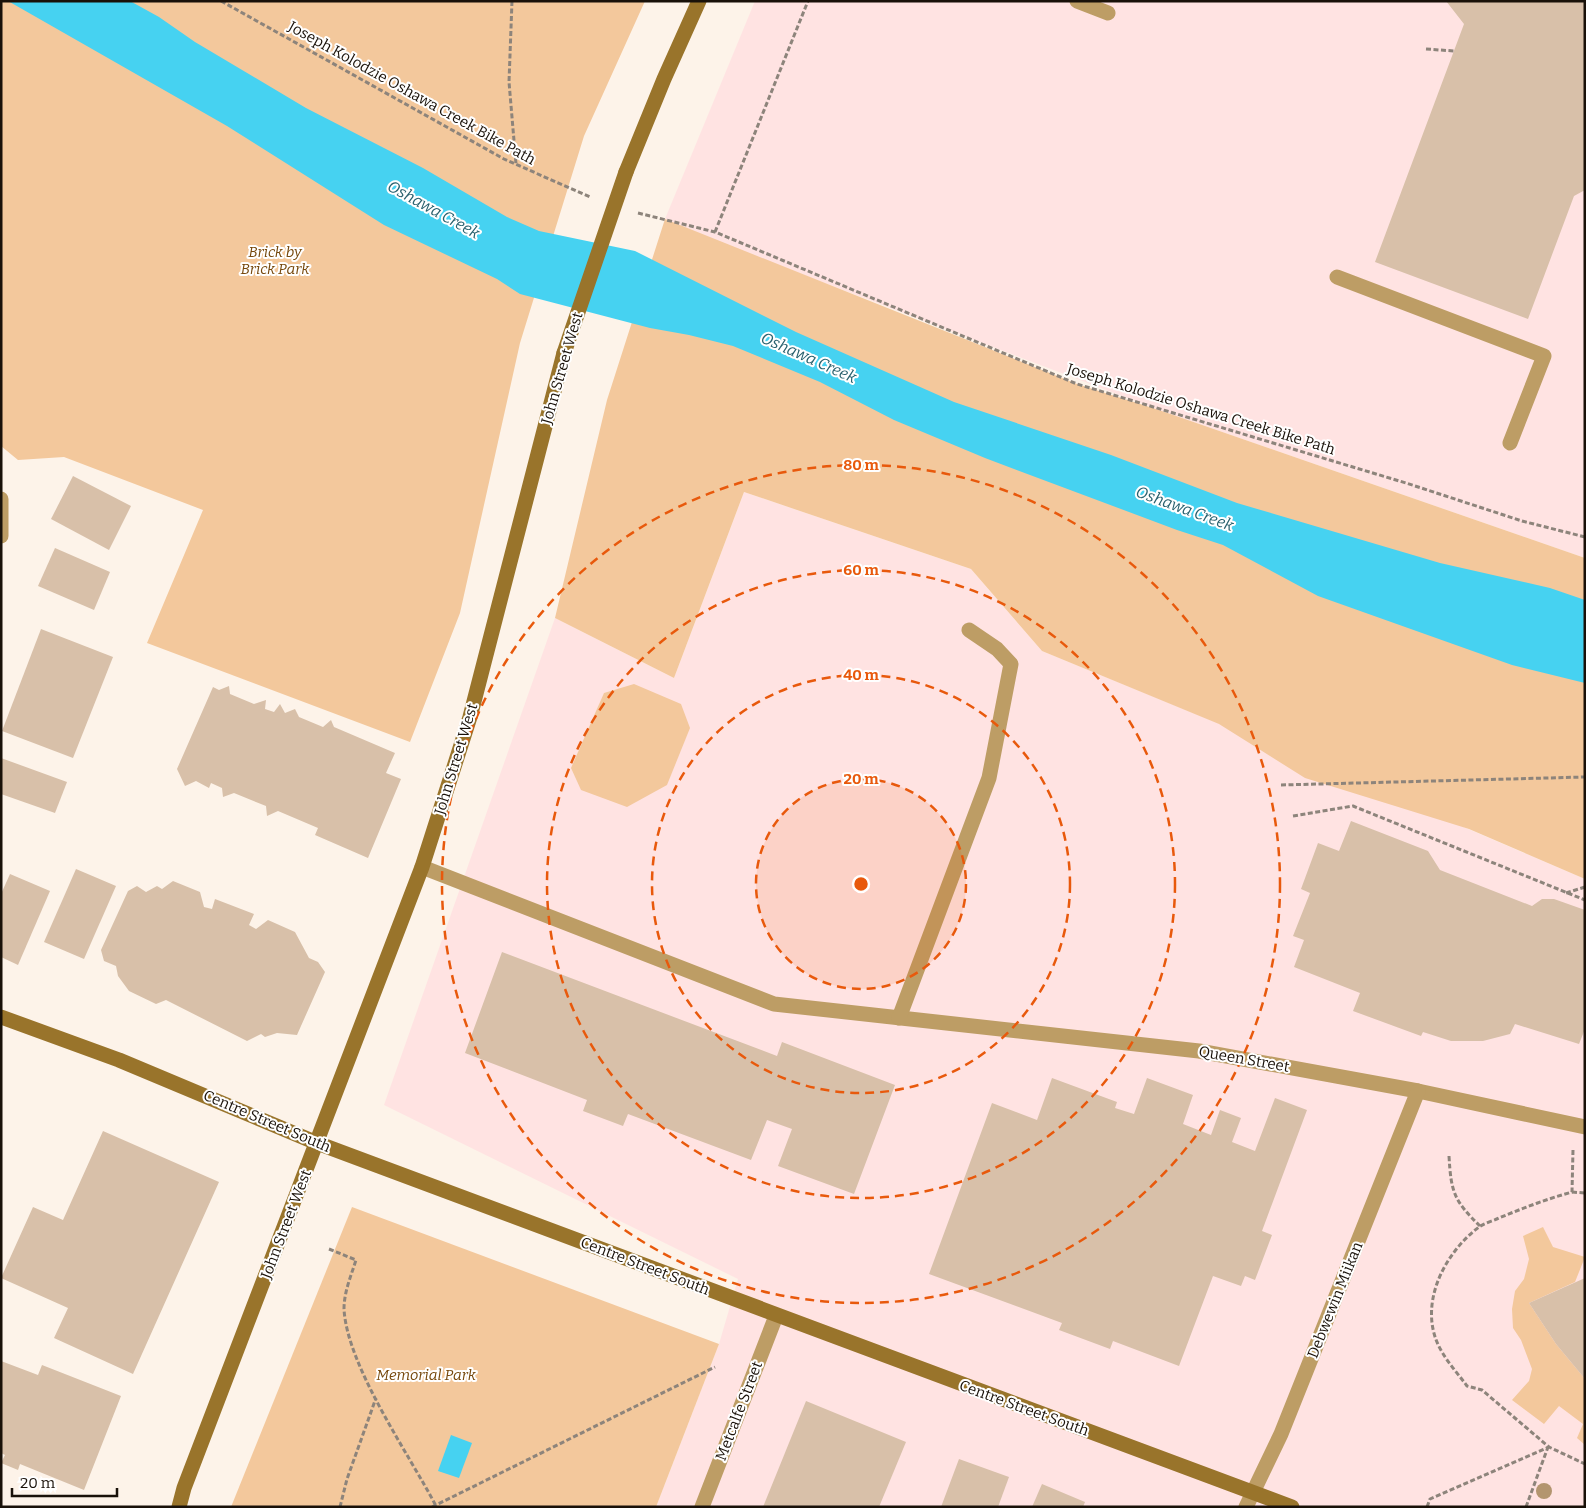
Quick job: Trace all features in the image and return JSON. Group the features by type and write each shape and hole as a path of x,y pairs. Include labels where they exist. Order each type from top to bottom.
{"street":[{"name":"John Street West","path":"179,1507 188,1478 422,867 470,717 564,352 626,172 664,79 700,1"},
{"path":"1077,1 1108,13"},
{"path":"1337,277 1544,356 1510,444"},
{"path":"1,499 1,536"},
{"path":"899,1018 989,778 1011,664 997,649 969,630"},
{"name":"Queen Street","path":"422,867 774,1004 1199,1051 1418,1091 1580,1126"},
{"name":"Centre Street South","path":"1,1017 119,1060 317,1143 776,1316 1292,1507"},
{"name":"Debwewin Miikan","path":"1246,1507 1281,1434 1418,1091"},
{"name":"Metcalfe Street","path":"702,1507 776,1316"}],"path":[{"name":"Joseph Kolodzie Oshawa Creek Bike Path","path":"221,1 516,165 595,199"},
{"path":"512,1 509,82 516,165"},
{"path":"715,232 808,1"},
{"path":"1426,49 1454,51"},
{"name":"Joseph Kolodzie Oshawa Creek Bike Path","path":"651,217 715,232 1076,384 1406,483 1522,521 1585,537"},
{"path":"1281,785 1585,777"},
{"path":"1293,816 1353,806 1585,900"},
{"path":"1565,893 1585,887"},
{"path":"1572,1192 1580,1126"},
{"path":"1449,1156 1454,1196 1464,1211 1480,1226"},
{"path":"1585,1193 1572,1192 1532,1204 1480,1226 1456,1250 1436,1283 1432,1306 1433,1324 1441,1351 1467,1386 1482,1390 1549,1446 1585,1464"},
{"path":"329,1249 356,1260 344,1307 348,1337 376,1398 434,1506 715,1367"},
{"path":"340,1507 347,1479 376,1398"},
{"path":"1427,1507 1430,1499 1549,1446"},
{"path":"1526,1507 1549,1446"}],"shaded area":[{"path":"755,1 1585,1 1585,558 1159,410 743,252 665,219"},
{"path":"744,492 971,569 1042,651 1303,758 1585,879 1585,1507 656,1507 719,1344 738,1279 384,1105 555,618 674,678"}],"green space":[{"name":"Brick by Brick Park","path":"1,1 645,1 584,136 520,343 460,613 410,742 147,643 203,510 64,457 18,460 1,446"},
{"path":"665,219 1077,384 1159,410 1585,558 1585,879 1469,829 1305,778 1219,724 1042,651 971,569 744,492 674,678 555,618 607,400"},
{"path":"634,684 681,704 690,728 667,785 627,807 581,790 571,768 604,693"},
{"name":"Memorial Park","path":"352,1207 719,1344 656,1507 231,1507"},
{"path":"1543,1227 1553,1247 1585,1257 1575,1282 1529,1303 1556,1344 1585,1379 1585,1445 1577,1438 1583,1424 1559,1406 1544,1424 1512,1400 1529,1381 1532,1369 1521,1340 1513,1328 1512,1309 1515,1291 1524,1279 1529,1259 1523,1236"}],"water":[{"name":"Oshawa Creek","path":"8,1 130,1 306,108 423,168 507,217 539,231 635,251 796,332 954,402 1111,455 1237,503 1440,563 1550,588 1585,600 1585,683 1512,665 1318,596 1223,545 1177,530 985,458 894,420 820,382 733,346 650,328 520,294 497,279 384,225 227,126"},
{"path":"451,1435 472,1443 459,1478 438,1471"}],"building":[{"path":"1446,1 1585,1 1585,190 1574,196 1528,319 1375,262 1464,24"},
{"path":"73,476 131,506 109,550 51,519"},
{"path":"55,548 110,572 94,610 38,586"},
{"path":"41,629 113,657 73,758 2,731"},
{"path":"229,686 230,694 254,704 266,700 265,709 274,712 280,704 285,713 295,709 299,717 323,727 331,720 334,727 395,753 386,773 401,779 368,858 315,835 318,828 278,811 267,816 266,806 234,793 223,797 222,788 211,783 209,788 196,781 185,786 177,769 213,687 219,690"},
{"path":"1,758 67,782 55,813 1,794"},
{"path":"1351,821 1428,851 1440,870 1532,906 1542,899 1554,899 1585,910 1585,1029 1579,1044 1515,1024 1510,1034 1483,1041 1451,1041 1423,1032 1421,1036 1353,1011 1360,993 1294,967 1304,940 1293,936 1310,893 1301,889 1318,843 1339,851"},
{"path":"76,869 116,886 84,959 44,942"},
{"path":"10,874 50,891 18,965 1,957 1,894"},
{"path":"173,881 200,892 204,907 212,909 215,899 254,914 249,925 256,929 268,920 295,932 309,958 318,962 325,972 297,1035 277,1033 265,1037 261,1034 247,1041 166,1000 156,1004 129,991 118,976 116,966 104,961 101,950 128,891 137,886 146,892 157,886 162,889"},
{"path":"502,952 777,1056 782,1042 895,1085 854,1194 778,1166 792,1129 767,1120 751,1160 628,1114 623,1126 583,1111 587,1100 465,1053"},
{"path":"1052,1078 1117,1102 1115,1108 1134,1114 1147,1078 1193,1095 1183,1124 1211,1135 1220,1110 1241,1118 1232,1142 1255,1151 1275,1098 1307,1110 1262,1231 1272,1235 1255,1280 1245,1276 1241,1286 1213,1276 1179,1366 1113,1341 1110,1349 1059,1330 1062,1323 929,1274 992,1103 1037,1120"},
{"path":"103,1131 219,1182 133,1374 54,1338 68,1308 1,1278 33,1207 63,1220"},
{"path":"1585,1278 1585,1379 1556,1344 1529,1303"},
{"path":"1,1361 38,1375 42,1365 121,1396 84,1490 20,1464 18,1470 1,1463 5,1455 1,1453"},
{"path":"806,1401 906,1442 879,1507 763,1507"},
{"path":"959,1459 1009,1477 998,1507 941,1507"},
{"path":"1042,1484 1085,1502 1083,1507 1032,1507"}]}
